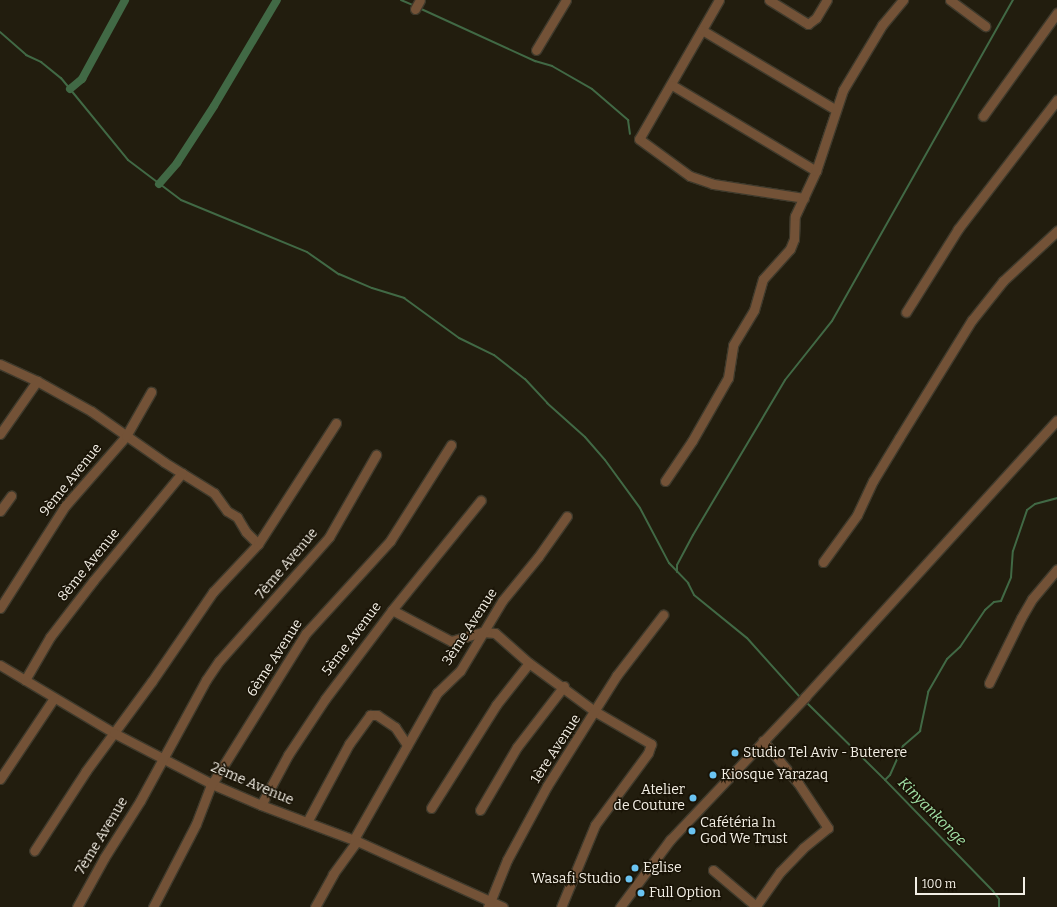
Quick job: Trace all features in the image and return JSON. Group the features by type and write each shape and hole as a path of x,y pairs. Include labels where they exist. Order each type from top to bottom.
{"street":[{"path":"536,50 566,0"},
{"path":"719,0 672,85 639,139 676,168 713,184 804,198"},
{"path":"769,0 808,24 816,18 828,0"},
{"path":"665,481 692,441 728,378 733,345 754,310 763,279 790,249 794,239 795,216 816,171 836,110 854,69 882,25 903,0"},
{"path":"950,0 985,26"},
{"path":"983,116 1057,13"},
{"path":"702,30 836,110"},
{"path":"672,85 816,171"},
{"path":"906,312 950,240 1057,100"},
{"path":"823,562 857,515 884,463 972,320 1003,281 1057,231"},
{"path":"0,364 37,381 105,420 126,436 214,493 227,511 237,517 246,532 258,544"},
{"path":"0,434 37,381"},
{"name":"9ème Avenue","path":"0,608 65,506 126,436 151,392"},
{"path":"620,907 666,845 805,697 1057,420"},
{"path":"34,851 114,733 152,681 217,586 258,544 336,423"},
{"name":"6ème Avenue","path":"153,907 193,828 212,784 311,627 390,541 451,445"},
{"name":"7ème Avenue","path":"77,907 206,680 219,661 329,537 376,455"},
{"name":"8ème Avenue","path":"25,680 50,637 93,581 182,473"},
{"path":"0,511 11,496"},
{"name":"5ème Avenue","path":"261,806 318,708 392,610 481,500"},
{"name":"3ème Avenue","path":"315,907 333,874 356,840 407,744 437,693 456,676 502,601 538,557 567,516"},
{"path":"989,683 1032,599 1057,569"},
{"path":"392,610 451,641 482,632 495,633 529,663 564,686 596,712 648,740 652,748 595,825 561,907"},
{"name":"1ère Avenue","path":"490,904 507,860 533,811 632,654 663,615"},
{"path":"432,808 496,705 529,663"},
{"name":"2ème Avenue","path":"0,665 114,733 212,784 261,806 356,840 490,904 503,907"},
{"path":"480,810 518,747 564,686"},
{"path":"0,779 54,698"},
{"path":"307,822 349,744 370,715 377,715 395,727 407,744"},
{"path":"713,870 757,907 780,872 803,848 828,828 798,783 763,741"}],"waterway":[{"path":"70,89 82,79 125,0"},
{"path":"159,184 177,163 214,106 277,0"},
{"path":"401,0 413,5"},
{"path":"677,572 677,565 693,535 785,380 832,321 1013,0"},
{"path":"419,8 535,61 552,66 592,89 628,120 630,134"},
{"path":"0,32 26,55 41,62 61,78 128,160 181,200 307,252 339,274 372,288 404,298 459,338 494,355 525,379 547,403 585,437 605,460 640,508 669,563 688,583 694,595 747,638 800,697"},
{"name":"Kinyankonge","path":"999,907 999,899 993,891 885,780 890,775 903,746 920,731 928,692 947,659 960,647 985,610 994,602 1001,601 1011,577 1013,551 1027,510 1035,504 1057,498"},
{"path":"805,701 885,780"}],"place":[{"name":"Studio Tel Aviv - Buterere","path":"735,753"},
{"name":"Kiosque Yarazaq","path":"713,775"},
{"name":"Atelier de Couture","path":"693,798"},
{"name":"Cafétéria In God We Trust","path":"692,831"},
{"name":"Eglise","path":"635,868"},
{"name":"Wasafi Studio","path":"629,879"},
{"name":"Full Option","path":"641,893"}]}
